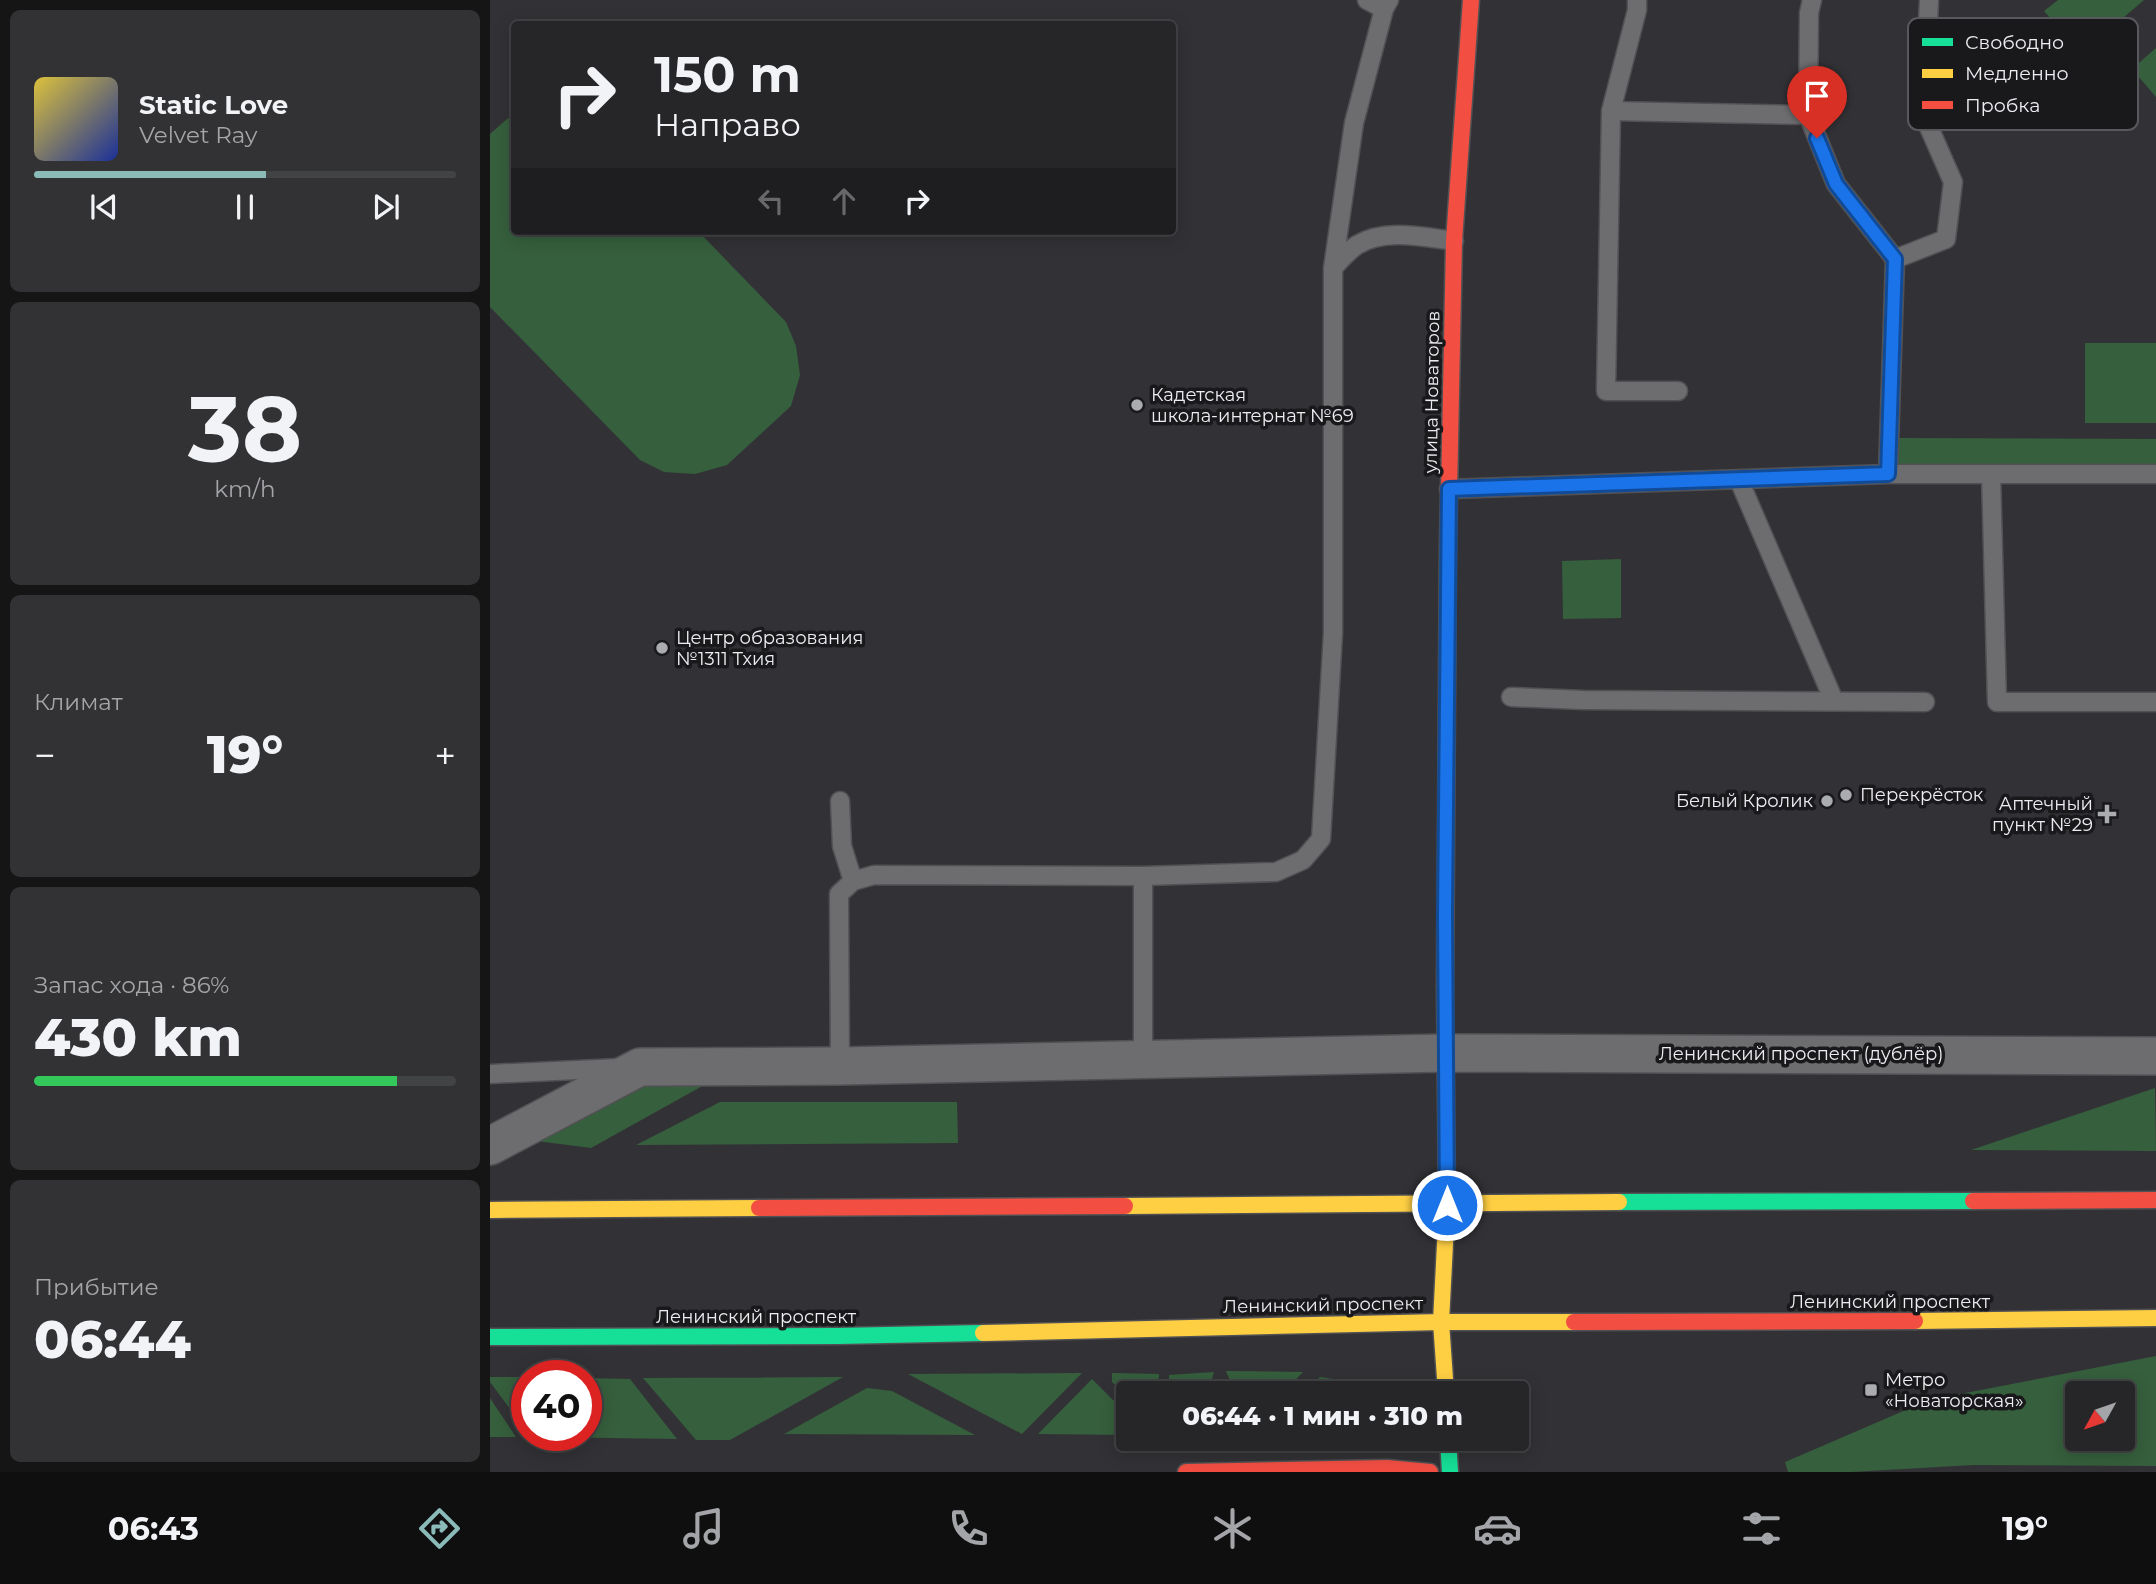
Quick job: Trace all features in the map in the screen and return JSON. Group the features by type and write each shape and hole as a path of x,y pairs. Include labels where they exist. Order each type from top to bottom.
{"main road":[{"name":"улица Новаторов","path":"1445,1381 1441,1322 1447,1205 1445,1053 1449,489 1454,241 1471,0"},
{"path":"490,1210 1447,1205 1759,1200 2156,1200"},
{"name":"Ленинский проспект","path":"490,1337 838,1336 1441,1322 1857,1322 2156,1318"},
{"path":"1449,1451 1450,1472"},
{"path":"1185,1472 1387,1468 1430,1472"}],"street":[{"name":"Ленинский проспект (дублёр)","path":"640,1067 840,1066 1445,1053 2156,1056"},
{"path":"490,1146 640,1067"}],"lane":[{"path":"840,1066 839,894 853,881 874,875 1143,876 1276,872 1303,860 1321,839 1333,633 1333,268 1354,123 1386,5 1367,0"},
{"path":"1637,0 1637,10 1611,111 1606,391 1678,391"},
{"path":"1812,0 1809,13 1808,115 1836,184 1895,259 1888,474"},
{"path":"1928,18 1929,0"},
{"path":"1611,111 1808,115"},
{"path":"1895,259 1946,239 1952,182 1930,130"},
{"path":"1333,268 1354,247 1370,238 1403,235 1454,241"},
{"path":"1449,489 1888,474 2156,474"},
{"path":"1991,474 1997,702 2156,702"},
{"path":"1739,480 1833,701"},
{"path":"1511,697 1583,700 1924,702"},
{"path":"840,801 842,846 853,881"},
{"path":"1143,876 1143,1058"},
{"path":"490,1074 640,1067"}],"green space":[{"path":"2058,0 2144,0 2123,18 2050,18 2044,11"},
{"path":"2156,48 2156,97 2138,76 2138,64"},
{"path":"511,117 511,235 702,235 786,322 796,346 800,375 791,406 727,465 695,474 664,472 640,460 490,307 490,134"},
{"path":"2085,343 2156,343 2156,423 2085,423"},
{"path":"1899,438 2156,439 2156,467 1898,467"},
{"path":"1621,559 1621,618 1563,619 1562,561"},
{"path":"649,1084 706,1084 591,1148 529,1140"},
{"path":"2155,1088 2156,1151 1971,1150"},
{"path":"720,1102 957,1102 958,1143 636,1145"},
{"path":"2156,1356 2156,1466 1973,1465 1851,1472 1788,1472 1785,1462 1929,1400"},
{"path":"1226,1371 1303,1372 1294,1381 1230,1381"},
{"path":"1214,1372 1211,1381 1169,1381 1169,1375"},
{"path":"1082,1373 1022,1434 908,1374"},
{"path":"1112,1373 1159,1374 1159,1381 1116,1381 1116,1386 1112,1382"},
{"path":"490,1377 511,1377 511,1410 490,1382"},
{"path":"843,1377 730,1440 696,1440 643,1378"},
{"path":"1320,1377 1347,1381 1316,1381"},
{"path":"602,1378 630,1379 677,1439 602,1438"},
{"path":"1092,1379 1116,1403 1116,1435 1038,1434"},
{"path":"867,1388 892,1391 975,1435 784,1434"},
{"path":"490,1398 511,1430 511,1437 490,1437"}],"traffic: fast":[{"path":"1445,986 1448,545"},
{"path":"1619,1202 1973,1201"},
{"path":"490,1337 983,1333"},
{"path":"1449,1451 1450,1472"}],"traffic: slow":[{"path":"1445,986 1447,1205 1441,1322 1445,1381"},
{"path":"1125,1206 1619,1202"},
{"path":"490,1210 759,1208"},
{"path":"1915,1321 2156,1318"},
{"path":"983,1333 1441,1322 1574,1322"}],"traffic: jam":[{"path":"1448,545 1454,241 1471,0"},
{"path":"1973,1201 2156,1200"},
{"path":"759,1208 1125,1206"},
{"path":"1574,1322 1915,1321"},
{"path":"1186,1472 1387,1468 1430,1472"}],"place":[{"name":"Кадетская школа-интернат №69","path":"1137,405"},
{"name":"Центр образования №1311 Тхия","path":"662,648"},
{"name":"Перекрёсток","path":"1846,795"},
{"name":"Белый Кролик","path":"1827,801"},
{"name":"Аптечный пункт №29","path":"2107,814"},
{"name":"Метро «Новаторская»","path":"1871,1390"}],"route":[{"path":"1447,1205 1445,915 1449,489 1888,474 1895,259 1836,184 1817,138"}]}
